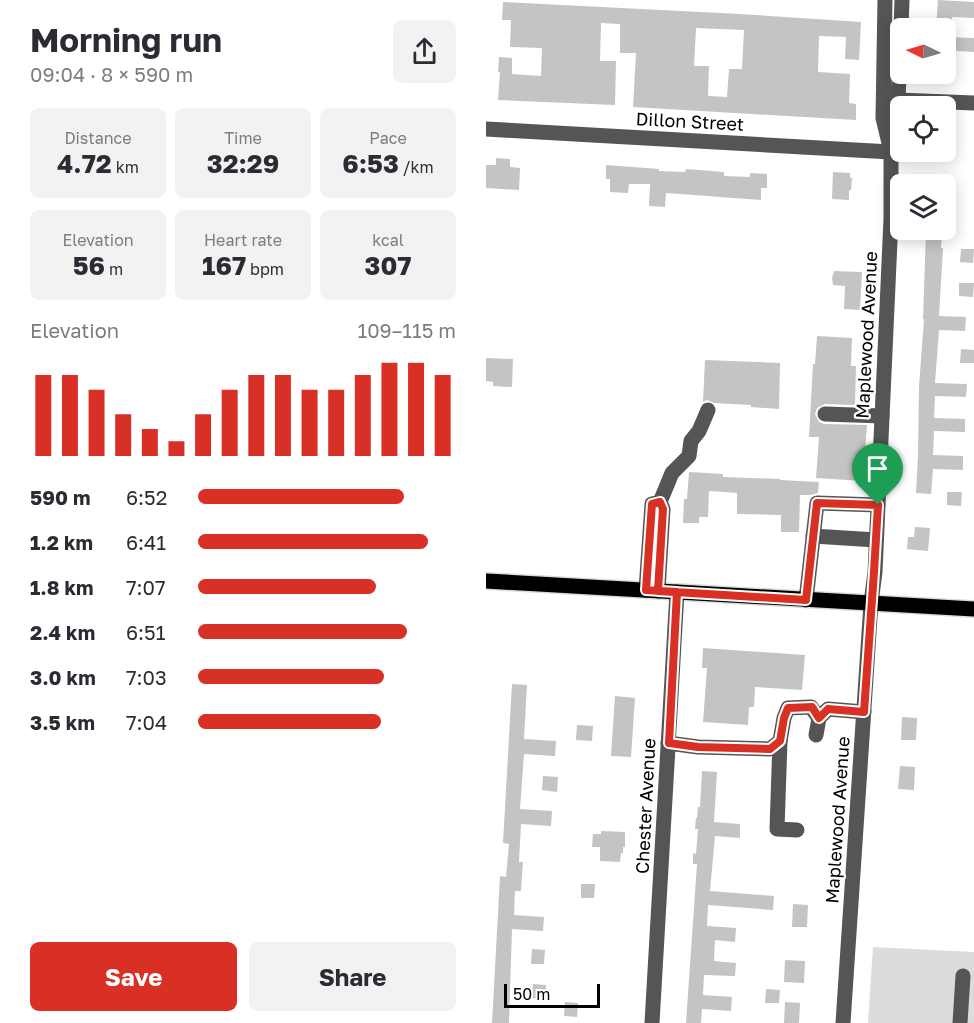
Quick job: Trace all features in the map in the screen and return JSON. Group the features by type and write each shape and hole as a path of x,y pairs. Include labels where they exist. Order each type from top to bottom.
{"main road":[{"path":"486,581 974,609"}],"street":[{"name":"Maplewood Avenue","path":"885,0 884,118 890,147"},
{"path":"901,18 902,0"},
{"path":"956,102 974,103"},
{"name":"Dillon Street","path":"486,129 890,152"},
{"name":"Maplewood Avenue","path":"843,1023 878,505 891,219 891,162"},
{"path":"652,591 663,509 660,502 672,473 689,456 691,441 699,431 708,410"},
{"path":"825,414 882,416"},
{"path":"806,600 817,503 878,505"},
{"path":"813,536 876,540"},
{"name":"Chester Avenue","path":"652,1023 677,592"},
{"path":"797,830 777,828 780,741 784,718 788,708 812,707 819,718"},
{"path":"816,735 819,718 828,709 864,712"},
{"path":"669,743 698,747 770,749 780,741"},
{"path":"963,976 965,1014"}],"shaded area":[{"path":"873,947 974,952 974,1023 868,1023"}],"building":[{"path":"938,0 974,2 974,18 937,18"},
{"path":"503,2 861,22 859,60 845,59 846,37 819,36 818,72 850,74 849,103 856,104 856,120 633,107 636,53 620,53 620,24 601,23 600,61 616,61 615,105 498,100 499,57 512,58 512,74 541,76 542,48 510,47 511,20 502,20","holes":["696,28 744,30 742,69 729,69 727,97 708,96 709,66 694,66"]},
{"path":"956,37 974,38 974,52 956,51"},
{"path":"496,158 510,159 510,167 520,168 519,190 486,188 486,165 496,165"},
{"path":"606,165 659,169 659,171 685,172 686,169 724,172 724,176 750,177 750,173 767,174 767,188 761,188 761,200 666,193 665,207 649,206 650,184 629,184 628,193 610,192 610,179 606,179"},
{"path":"833,172 850,173 850,178 852,178 849,200 832,199"},
{"path":"926,240 942,240 939,316 966,317 965,331 939,330 935,383 967,384 966,397 935,396 934,418 965,419 965,432 934,431 933,455 963,456 963,470 933,469 931,494 916,493"},
{"path":"961,249 974,249 973,263 960,262"},
{"path":"834,271 862,272 860,310 844,309 845,286 833,285"},
{"path":"959,283 974,283 973,297 959,296"},
{"path":"817,336 852,338 851,366 856,366 855,405 825,404 817,408 815,414 819,422 824,424 867,425 863,481 816,478 819,437 809,437"},
{"path":"961,349 974,350 974,363 960,363"},
{"path":"486,358 513,359 512,387 493,386 493,382 486,381"},
{"path":"705,360 780,363 779,409 714,403 707,400 703,402"},
{"path":"689,472 723,474 723,477 819,482 818,493 800,495 799,532 781,532 781,515 737,514 737,493 709,491 708,517 699,517 699,523 683,523 684,499 687,499"},
{"path":"947,492 962,492 961,506 947,505"},
{"path":"915,527 930,528 928,551 907,549 908,537 914,537"},
{"path":"703,648 805,655 802,690 755,687 754,707 749,707 748,725 703,722 707,668 702,668"},
{"path":"512,684 527,685 524,739 556,741 555,756 524,754 520,809 552,811 551,826 521,824 519,862 523,862 521,891 515,891 514,915 544,917 543,931 512,929 509,1023 492,1023 500,876 506,877 509,844 503,843"},
{"path":"615,696 635,698 631,757 611,756"},
{"path":"902,717 917,718 916,740 901,740"},
{"path":"577,725 593,726 592,741 576,740"},
{"path":"900,766 915,767 914,790 898,789"},
{"path":"702,771 717,772 714,822 740,824 740,838 715,836 710,891 774,896 773,910 708,905 707,926 736,928 735,942 715,940 714,961 736,963 735,976 704,975 703,995 732,997 731,1011 702,1009 701,1023 686,1023 697,864 693,864 693,853 696,854 698,829 695,829 698,807 700,807"},
{"path":"543,776 558,777 557,792 542,790"},
{"path":"601,831 625,832 625,847 621,853 620,862 600,861 600,847 592,847 593,834 601,834"},
{"path":"581,884 595,884 594,898 581,898"},
{"path":"793,904 808,905 807,927 792,927"},
{"path":"532,949 545,950 544,964 531,964"},
{"path":"785,960 805,961 804,983 784,982"},
{"path":"533,984 546,985 546,999 532,998"},
{"path":"766,989 780,990 779,1003 765,1003"},
{"path":"565,1002 578,1003 577,1017 564,1016"},
{"path":"785,1002 800,1003 799,1023 784,1023"}],"route":[{"path":"878,505 817,503 806,600 727,595 677,592 658,591 663,509 660,502 652,504 646,590 658,591 677,592 669,743 698,747 770,749 780,741 788,708 812,707 819,718 828,709 864,712 878,505"}]}
